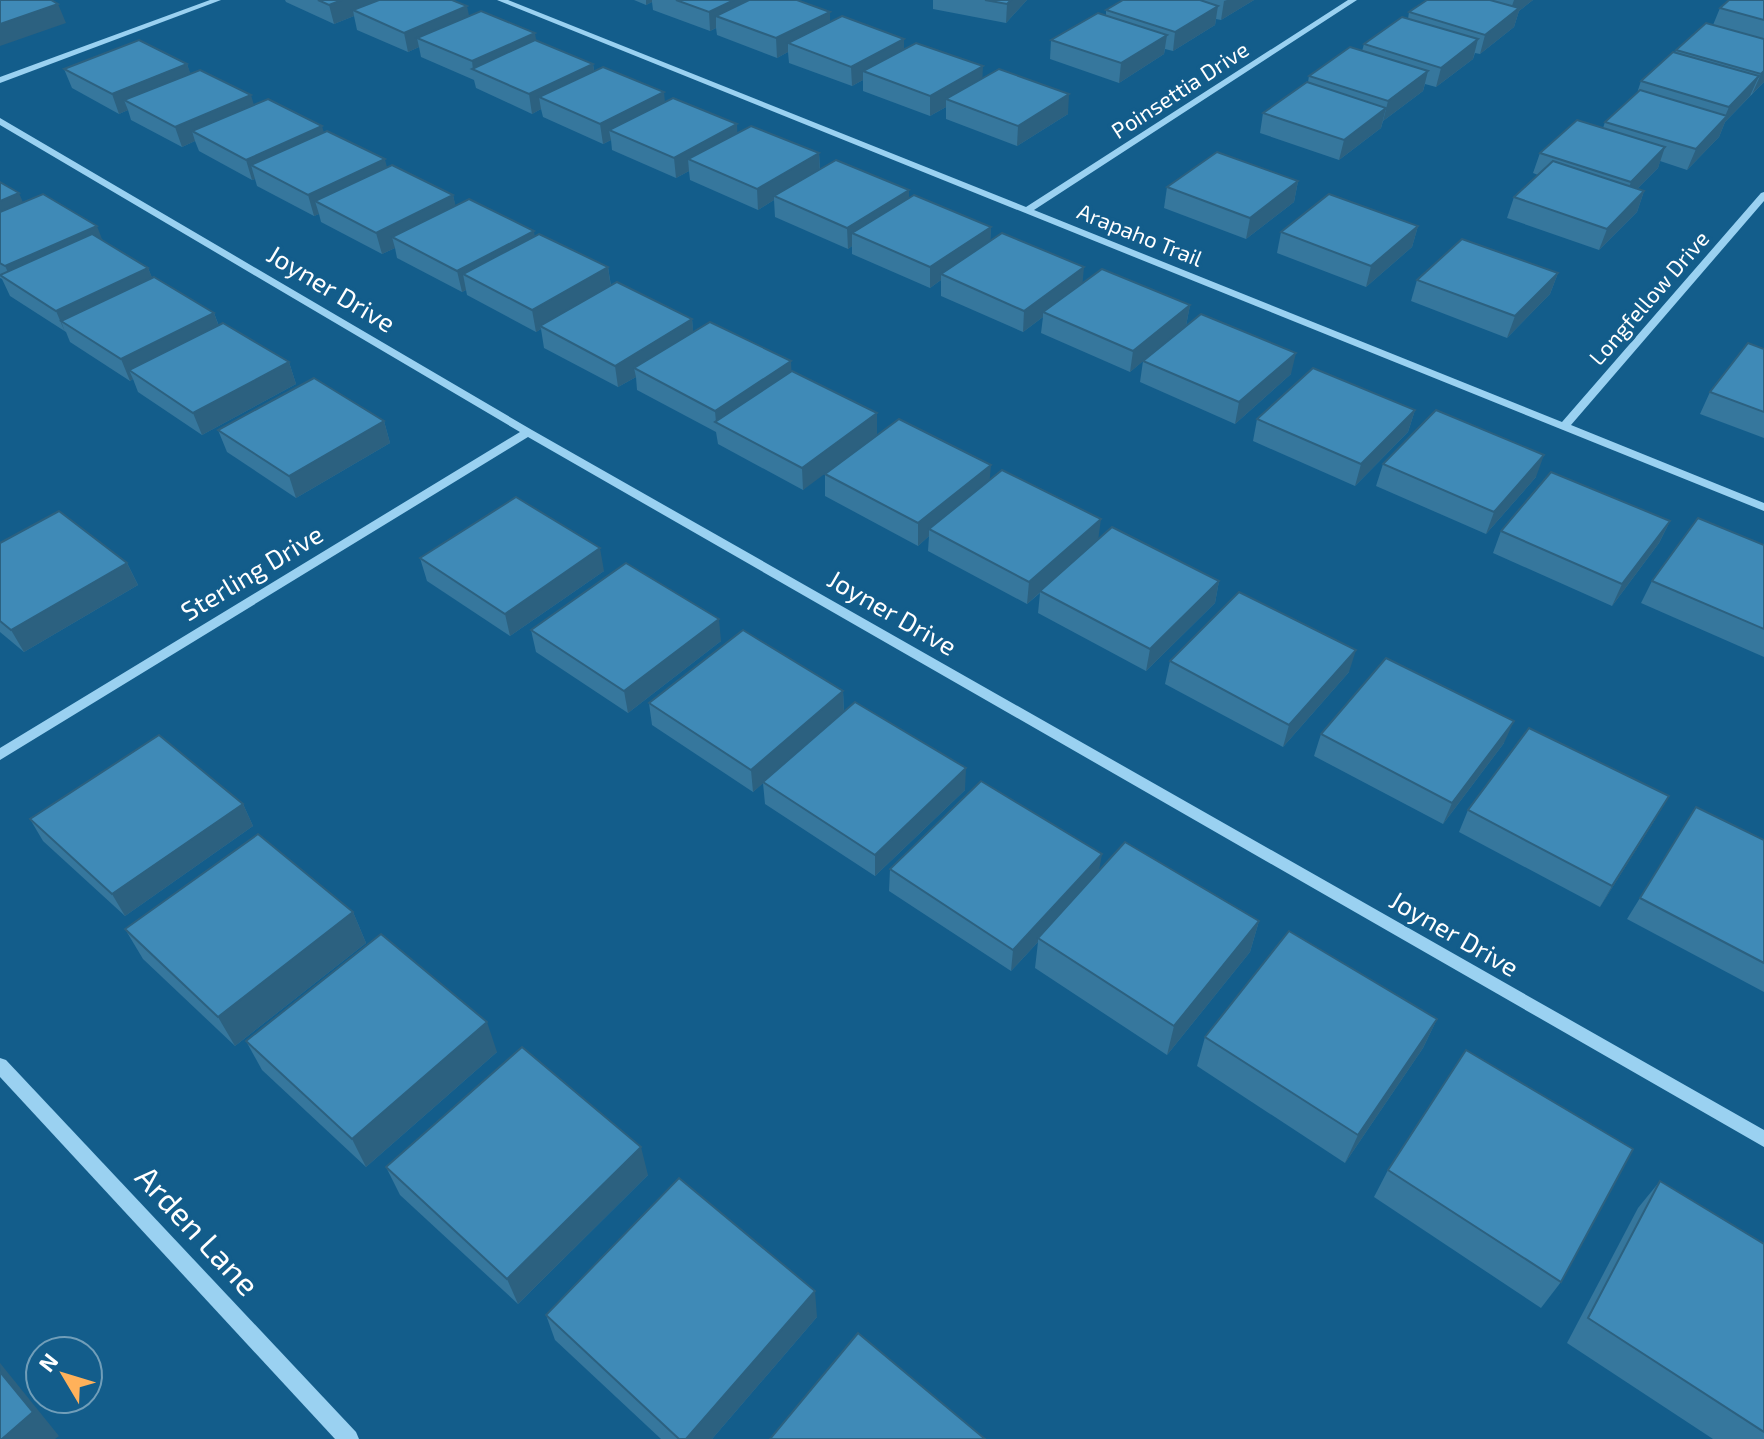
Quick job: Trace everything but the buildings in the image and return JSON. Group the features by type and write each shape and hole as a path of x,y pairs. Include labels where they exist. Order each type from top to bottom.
{"street":[{"path":"0,80 217,0"},
{"name":"Arapaho Trail","path":"501,0 1764,507"},
{"name":"Poinsettia Drive","path":"1026,211 1353,0"},
{"name":"Joyner Drive","path":"0,121 528,432 1764,1139"},
{"name":"Longfellow Drive","path":"1564,427 1764,195"},
{"name":"Sterling Drive","path":"0,755 528,432"},
{"name":"Arden Lane","path":"0,1065 349,1439"}]}
